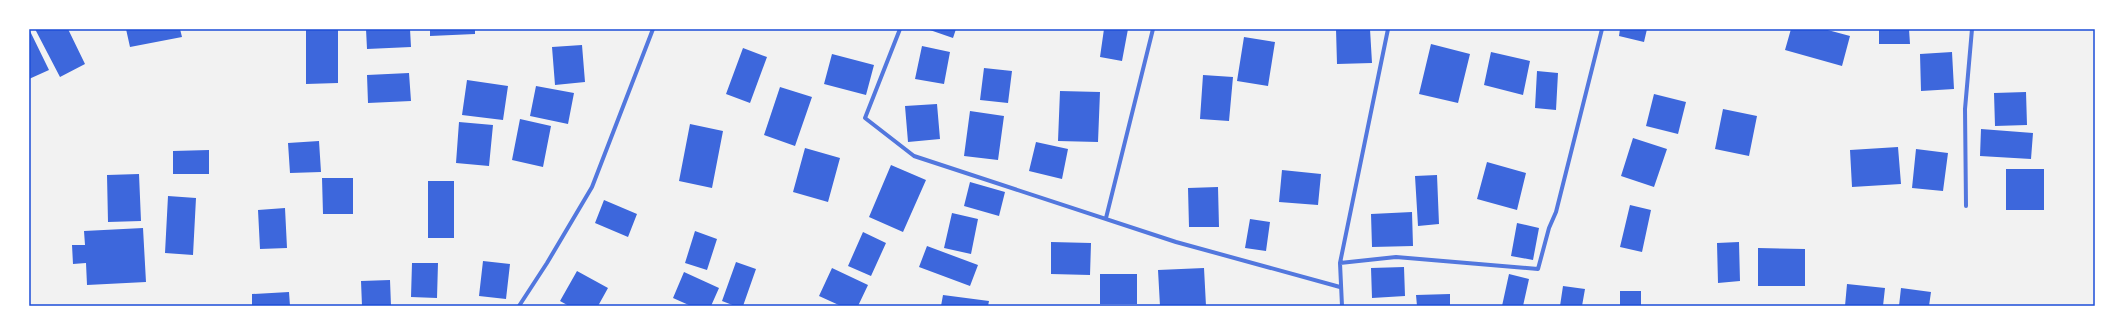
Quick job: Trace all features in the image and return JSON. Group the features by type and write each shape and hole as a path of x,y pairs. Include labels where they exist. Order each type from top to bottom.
{"street":[{"path":"519,306 547,263 592,186 653,29"},
{"path":"900,29 865,118 914,156 1176,242 1340,287"},
{"path":"1106,218 1153,29"},
{"path":"1342,306 1340,263 1388,29"},
{"path":"1340,263 1396,257 1538,269 1549,228 1556,212 1602,29"},
{"path":"1966,206 1965,110 1972,29"}],"building":[{"path":"29,29 49,70 29,79"},
{"path":"35,29 68,29 85,64 60,77"},
{"path":"126,29 180,29 182,37 130,47"},
{"path":"306,29 338,29 338,83 306,84"},
{"path":"366,29 410,29 411,47 367,49"},
{"path":"430,29 475,29 475,34 430,36"},
{"path":"927,29 956,29 953,38"},
{"path":"1104,29 1128,29 1122,61 1100,57"},
{"path":"1336,29 1370,29 1372,63 1337,64"},
{"path":"1620,29 1647,29 1644,42 1619,36"},
{"path":"1791,29 1824,29 1850,36 1842,66 1785,50"},
{"path":"1879,29 1909,29 1910,44 1879,44"},
{"path":"1244,37 1275,42 1268,86 1237,81"},
{"path":"1431,44 1470,54 1458,103 1419,94"},
{"path":"582,45 585,82 555,85 552,47"},
{"path":"922,46 950,52 944,84 915,79"},
{"path":"743,48 767,57 750,103 726,94"},
{"path":"1491,52 1530,61 1523,95 1484,85"},
{"path":"1952,52 1954,89 1921,91 1920,54"},
{"path":"832,54 874,65 866,95 824,84"},
{"path":"984,68 1012,71 1008,103 980,100"},
{"path":"1537,71 1558,73 1556,110 1535,108"},
{"path":"409,73 411,101 368,103 367,75"},
{"path":"1203,75 1233,77 1229,121 1200,119"},
{"path":"467,80 508,86 503,120 462,115"},
{"path":"536,86 574,93 568,124 530,116"},
{"path":"780,87 812,97 795,146 764,135"},
{"path":"1060,91 1100,92 1098,142 1058,141"},
{"path":"2026,92 2027,125 1995,126 1994,93"},
{"path":"1654,94 1686,102 1678,134 1646,126"},
{"path":"937,104 940,139 908,142 905,106"},
{"path":"1723,109 1757,116 1749,156 1715,149"},
{"path":"970,111 1004,116 998,160 964,156"},
{"path":"520,119 551,126 543,167 512,160"},
{"path":"459,122 493,125 489,166 456,163"},
{"path":"690,124 723,131 712,188 679,181"},
{"path":"1981,129 2033,133 2031,159 1980,156"},
{"path":"1633,138 1667,149 1654,187 1621,176"},
{"path":"319,141 321,172 290,173 288,143"},
{"path":"1036,142 1068,149 1062,179 1029,171"},
{"path":"1898,147 1901,184 1852,187 1850,150"},
{"path":"805,148 840,158 828,202 793,192"},
{"path":"1916,149 1948,153 1943,191 1912,188"},
{"path":"209,150 209,174 173,174 173,151"},
{"path":"1487,162 1526,173 1517,210 1477,199"},
{"path":"891,165 926,180 903,232 869,217"},
{"path":"2006,169 2044,169 2044,210 2006,210"},
{"path":"1282,170 1321,174 1318,205 1279,202"},
{"path":"139,174 141,221 108,222 107,175"},
{"path":"1437,175 1439,224 1418,226 1415,176"},
{"path":"322,178 353,178 353,214 323,214"},
{"path":"428,181 454,181 454,238 428,238"},
{"path":"970,182 1005,192 999,216 964,206"},
{"path":"1218,187 1219,227 1189,227 1188,188"},
{"path":"168,196 196,198 193,255 165,253"},
{"path":"604,200 637,214 628,237 595,223"},
{"path":"1630,205 1651,210 1642,252 1620,247"},
{"path":"285,208 287,248 260,249 258,210"},
{"path":"1412,212 1413,246 1372,247 1371,214"},
{"path":"952,213 978,219 971,254 944,248"},
{"path":"1250,219 1270,222 1266,251 1245,248"},
{"path":"1517,223 1539,228 1533,260 1511,256"},
{"path":"143,228 146,282 87,285 86,263 73,264 72,245 85,245 84,231"},
{"path":"695,231 717,239 707,270 685,263"},
{"path":"863,232 886,243 871,276 848,266"},
{"path":"1051,242 1091,243 1090,275 1051,274"},
{"path":"1739,242 1740,281 1718,283 1717,243"},
{"path":"927,246 978,265 970,286 919,267"},
{"path":"1758,248 1805,249 1805,286 1758,286"},
{"path":"483,261 510,264 506,299 479,296"},
{"path":"736,262 756,269 743,306 735,306 722,301"},
{"path":"412,263 438,263 437,298 411,297"},
{"path":"1404,267 1405,296 1372,298 1371,268"},
{"path":"832,268 868,285 858,306 841,306 819,296"},
{"path":"1204,268 1206,306 1160,306 1158,270"},
{"path":"577,271 608,288 598,306 569,306 560,301"},
{"path":"684,272 719,288 711,306 691,306 673,298"},
{"path":"1100,274 1137,274 1137,304 1100,304"},
{"path":"1509,274 1529,279 1523,306 1502,306"},
{"path":"390,280 391,306 362,306 361,281"},
{"path":"1847,284 1885,288 1883,306 1845,306"},
{"path":"1563,286 1585,289 1582,306 1560,306"},
{"path":"1901,288 1931,292 1929,306 1899,306"},
{"path":"1620,291 1641,291 1641,306 1620,306"},
{"path":"289,292 290,306 252,306 252,294"},
{"path":"1450,294 1450,306 1417,306 1416,295"},
{"path":"943,295 989,301 988,306 941,306"}]}
